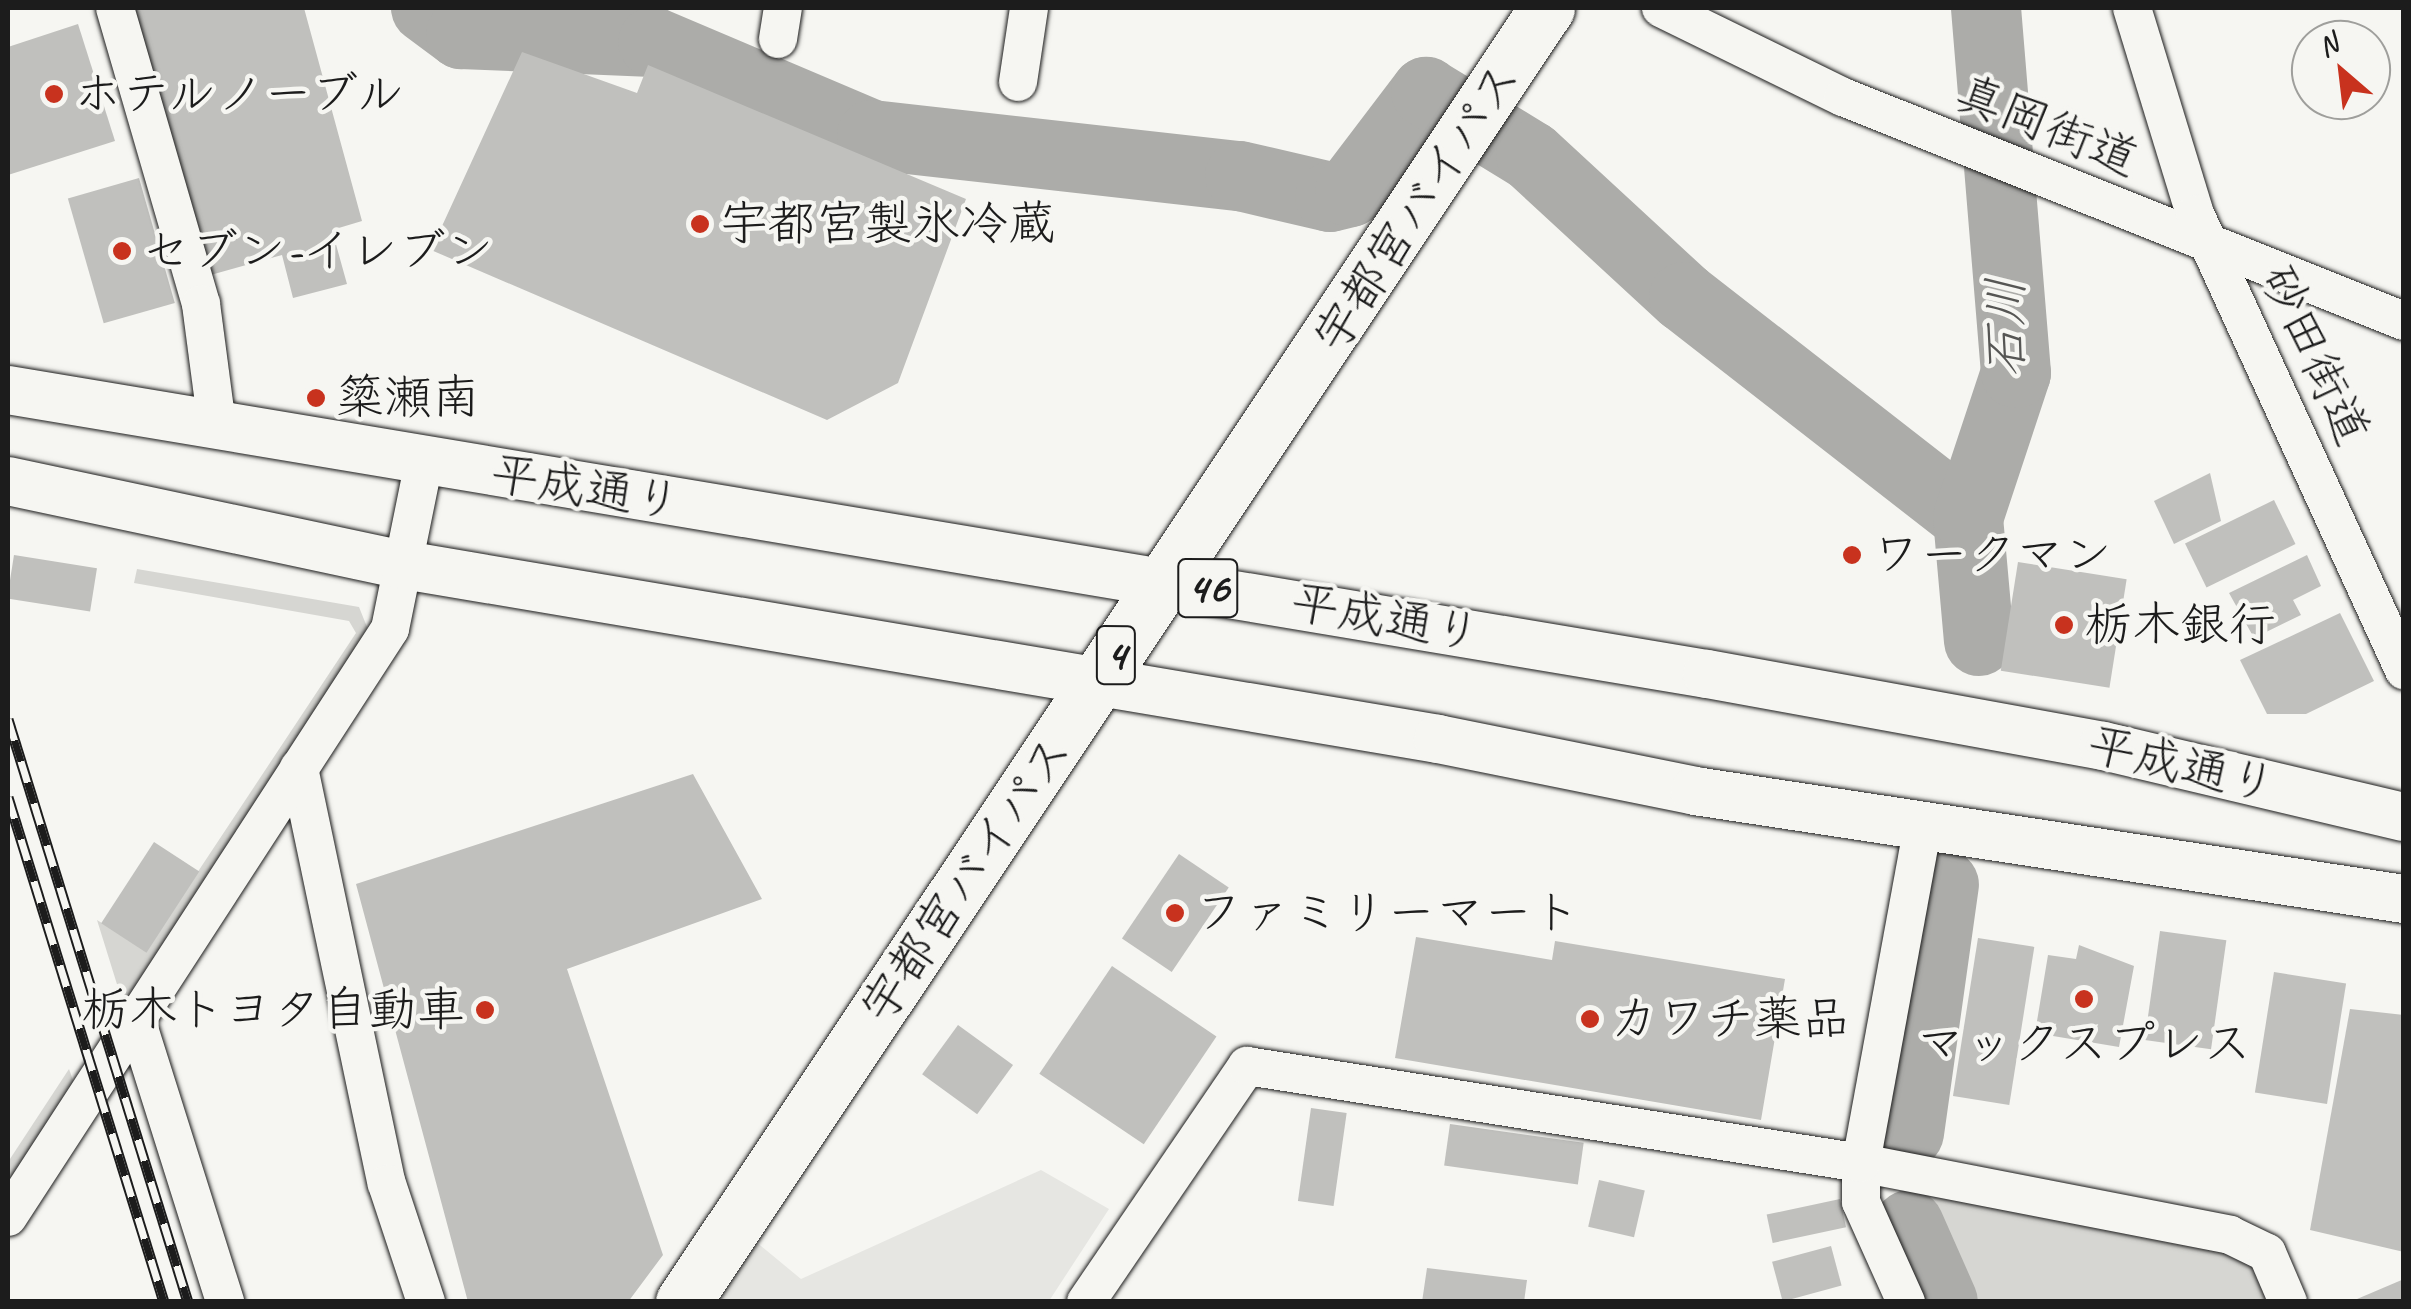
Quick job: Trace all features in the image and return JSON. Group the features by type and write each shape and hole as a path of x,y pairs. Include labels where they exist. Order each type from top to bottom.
{"highway":[{"name":"宇都宮バイパス","path":"683,1302 1548,8"}],"main road":[{"name":"平成通り","path":"8,390 424,462 1167,581 2046,735 2404,817"},
{"name":"平成通り","path":"8,482 404,565 1922,830 2404,899"}],"street":[{"path":"115,8 201,304 217,426"},
{"path":"1018,82 1030,8"},
{"name":"砂田街道","path":"2132,8 2210,246 2404,670"},
{"name":"真岡街道","path":"1680,11 1843,98 2404,321"},
{"path":"8,1217 390,629 424,462"},
{"path":"299,768 387,1184 426,1302"},
{"path":"1906,1302 1861,1202 1861,1163 1922,830"},
{"path":"136,1019 224,1302"},
{"path":"1086,1302 1247,1066 1861,1163 2230,1234 2267,1252 2288,1302"}],"shaded area":[{"path":"137,569 359,607 371,637 125,1010 97,920 146,950 356,633 349,621 134,583"},
{"path":"69,1069 75,1086 8,1188 8,1162"},
{"path":"1041,1170 1109,1209 1049,1301 716,1302 755,1241 801,1279"},
{"path":"1924,1193 2240,1248 2279,1301 1961,1301 1916,1206"}],"building":[{"path":"133,8 304,8 362,221 332,230 347,284 293,298 282,255 207,276"},
{"name":"ホテルノーブル","path":"78,24 115,141 8,175 8,47"},
{"name":"宇都宮製氷冷蔵","path":"522,52 637,93 648,65 966,199 898,383 827,420 431,250"},
{"name":"セブン-イレブン","path":"139,178 175,303 104,323 68,198"},
{"path":"2210,473 2221,521 2174,544 2154,501"},
{"path":"2274,500 2295,544 2206,587 2185,543"},
{"path":"14,555 97,568 90,612 8,599"},
{"path":"2307,555 2321,586 2293,600 2301,615 2254,638 2229,593"},
{"name":"栃木銀行","path":"2018,562 2127,579 2109,688 2001,671"},
{"path":"2340,613 2374,681 2306,714 2267,714 2240,660"},
{"name":"栃木トヨタ自動車","path":"693,774 762,899 567,969 663,1255 628,1302 468,1302 356,884"},
{"path":"154,842 199,871 146,953 101,923"},
{"name":"ファミリーマート","path":"1179,854 1229,888 1172,972 1122,939"},
{"path":"2160,931 2226,940 2211,1049 2145,1040"},
{"name":"カワチ薬品","path":"1416,937 1552,960 1555,941 1785,979 1761,1120 1395,1058"},
{"path":"1978,938 2034,947 2009,1105 1953,1096"},
{"name":"マックスプレス","path":"2079,945 2134,966 2119,1047 2035,1033 2048,955 2076,959"},
{"path":"1112,966 1216,1036 1144,1144 1039,1074"},
{"path":"2274,972 2346,983 2327,1104 2255,1092"},
{"path":"2350,1009 2404,1015 2404,1252 2310,1230"},
{"path":"958,1025 1013,1065 977,1114 922,1074"},
{"path":"1311,1108 1347,1113 1334,1206 1298,1201"},
{"path":"1450,1124 1584,1143 1578,1184 1444,1166"},
{"path":"1599,1180 1645,1191 1634,1237 1588,1227"},
{"path":"1840,1199 1846,1227 1773,1243 1767,1215"},
{"path":"1831,1246 1842,1286 1783,1301 1772,1262"},
{"path":"1427,1268 1527,1280 1524,1302 1422,1302"},
{"path":"2404,1279 2404,1302 2350,1302"}],"waterway":[{"path":"426,8 461,34 653,42 872,135 1240,176 1330,197 1350,192 1426,92 1531,156 1684,297 1968,518"},
{"name":"石川","path":"1979,641 1968,518 2016,373 1986,8"},
{"name":"石川","path":"1909,1133 1944,884"},
{"name":"石川","path":"1909,1225 1943,1302"}],"railway":[{"path":"8,719 188,1302"},
{"path":"8,797 164,1302"}],"place":[{"name":"ホテルノーブル","path":"54,94"},
{"name":"宇都宮製氷冷蔵","path":"700,224"},
{"name":"セブン-イレブン","path":"122,251"},
{"name":"簗瀬南","path":"316,398"},
{"name":"ワークマン","path":"1852,555"},
{"name":"栃木銀行","path":"2064,625"},
{"name":"ファミリーマート","path":"1175,913"},
{"name":"マックスプレス","path":"2084,999"},
{"name":"栃木トヨタ自動車","path":"485,1010"},
{"name":"カワチ薬品","path":"1590,1019"}]}
